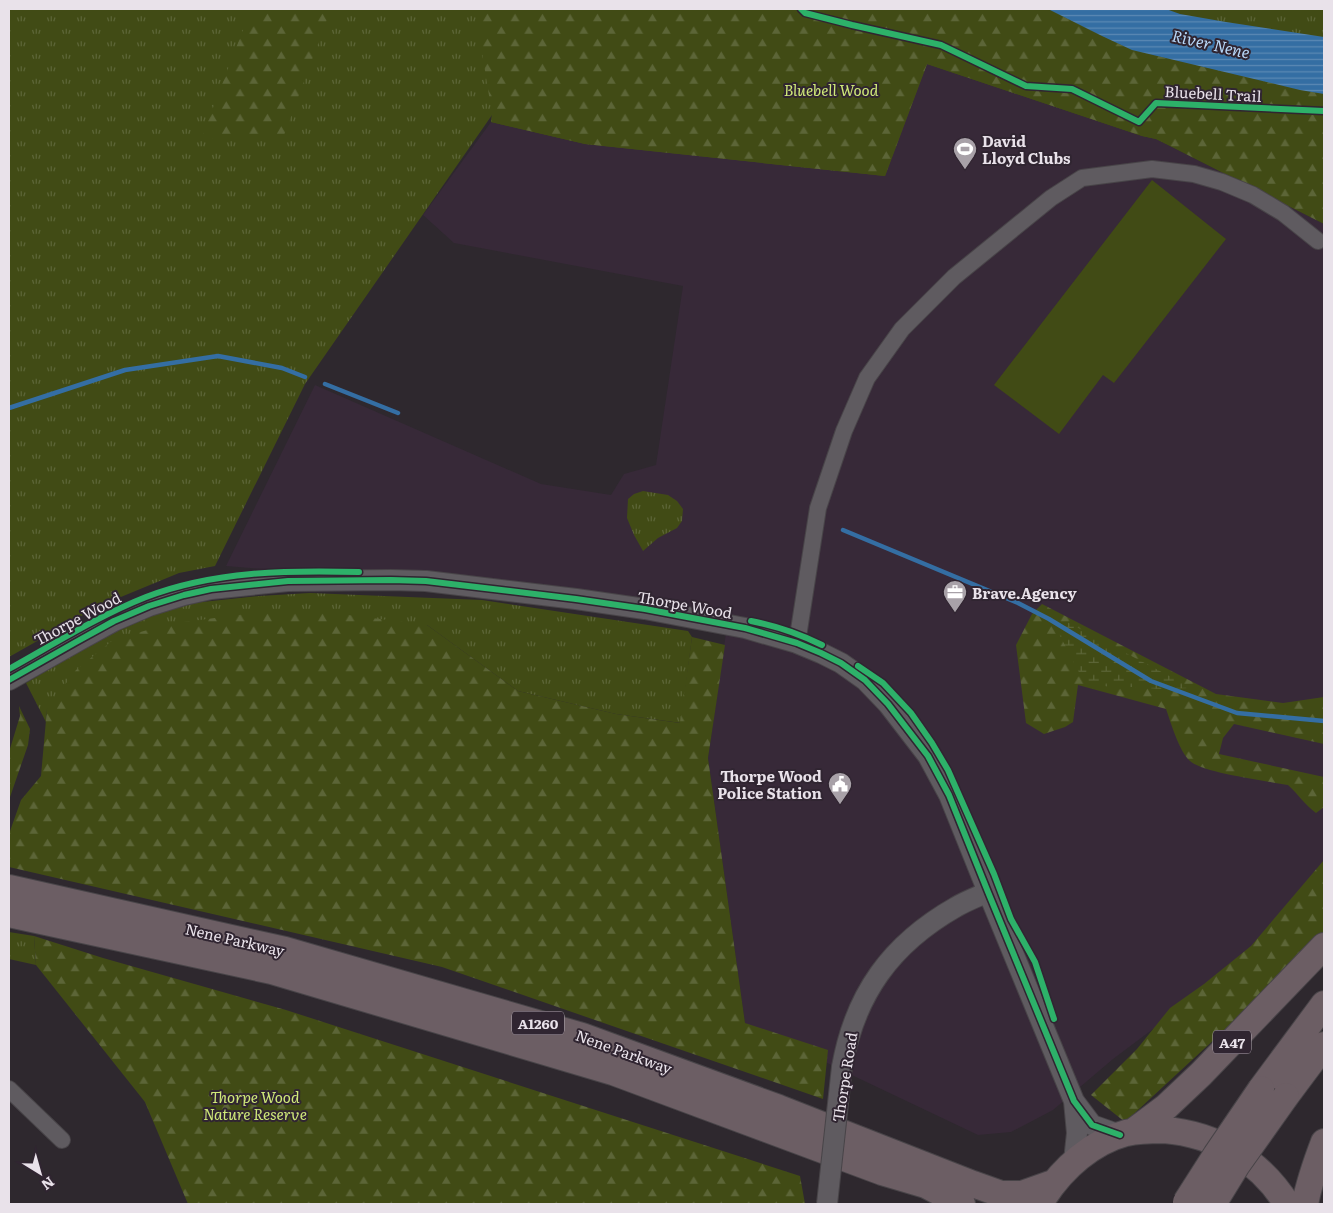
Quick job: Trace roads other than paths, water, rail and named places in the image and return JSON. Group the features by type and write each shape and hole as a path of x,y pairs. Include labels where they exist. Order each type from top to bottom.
{"highway":[{"name":"Nene Parkway","path":"9,888 284,950 582,1036 779,1108 1001,1194 1046,1194"},
{"name":"Nene Parkway","path":"9,914 272,971 614,1072 882,1172 926,1185 962,1204"},
{"name":"A47","path":"1127,1133 1166,1107 1202,1074 1324,946"},
{"path":"1185,1203 1261,1089 1324,1004"},
{"path":"1213,1204 1286,1096 1324,1045"},
{"path":"1046,1194 1074,1161 1088,1151 1127,1133 1155,1130 1176,1131 1196,1135 1234,1151 1266,1177 1287,1204"},
{"path":"1305,1204 1309,1184 1324,1142"},
{"path":"882,1172 940,1204"}],"street":[{"path":"797,643 818,508 844,430 867,378 902,329 954,278 1051,198 1082,178 1152,169 1194,174 1222,182 1253,195 1283,213 1318,241"},
{"name":"Thorpe Wood","path":"9,680 98,629 149,606 211,588 288,581 391,580 426,582 576,600 645,609 745,628 797,643 821,653 865,680 888,704 928,756 949,795 1074,1101 1092,1125 1127,1133"},
{"name":"Thorpe Road","path":"827,1204 842,1067 846,1046 862,1002 877,977 894,955 913,937 957,907 988,892"},
{"path":"9,1089 62,1140"},
{"name":"Thorpe Wood","path":"1074,1101 1077,1133 1074,1161"}],"water":[{"name":"River Nene","path":"1048,9 1166,9 1180,14 1324,37 1324,94 1132,50"}],"waterway":[{"path":"9,408 125,370 218,356 282,368 305,377"},
{"path":"325,384 398,413"},
{"path":"843,530 1018,603 1049,619 1151,681 1237,713 1324,721"}],"place":[{"name":"David Lloyd Clubs","path":"965,170"},
{"name":"Brave.Agency","path":"955,613"},
{"name":"Thorpe Wood Police Station","path":"840,805"}],"park label":[{"name":"Bluebell Wood","path":"831,89"},
{"name":"Thorpe Wood Nature Reserve","path":"255,1104"}]}
